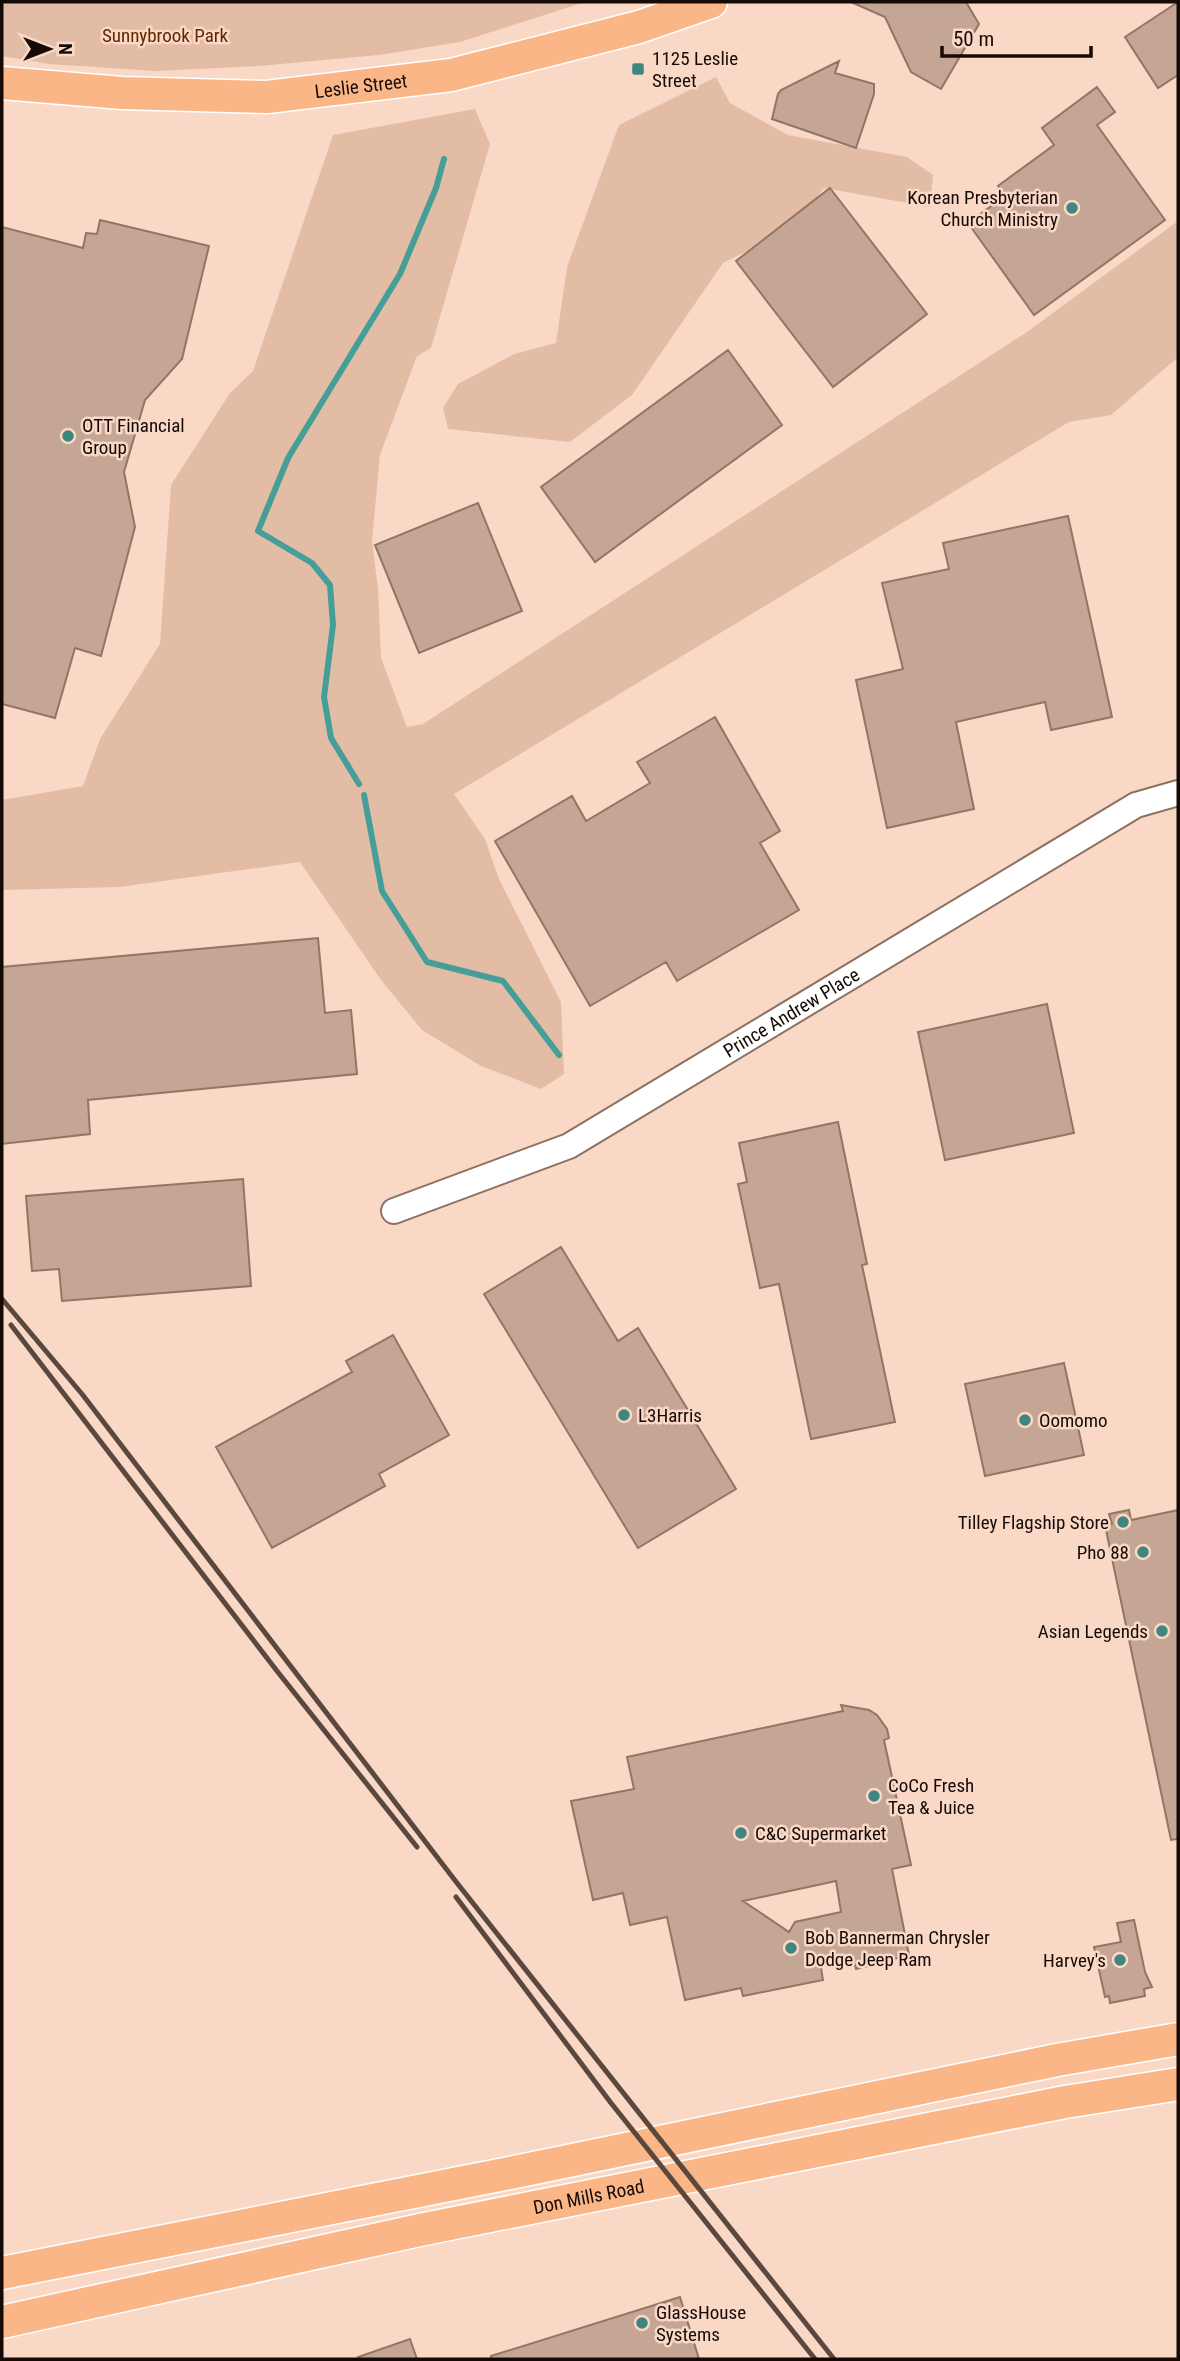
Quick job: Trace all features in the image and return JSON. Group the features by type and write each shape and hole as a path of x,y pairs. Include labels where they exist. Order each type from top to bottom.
{"main road":[{"name":"Leslie Street","path":"2,83 122,93 267,97 452,75 639,27 711,2"},
{"name":"Don Mills Road","path":"2,2273 510,2173 1057,2060 1178,2039"},
{"name":"Don Mills Road","path":"2,2322 424,2230 1038,2108 1178,2084"}],"street":[{"name":"Prince Andrew Place","path":"394,1211 569,1146 1136,805 1178,793"}],"green space":[{"name":"Sunnybrook Park","path":"2,2 585,2 460,42 379,55 259,66 155,71 49,64 2,56"},
{"path":"716,77 730,103 788,135 907,157 933,175 930,207 824,188 791,229 723,263 632,395 570,442 448,429 443,408 458,384 514,354 556,343 567,267 619,125"},
{"path":"475,109 490,144 431,348 417,356 380,455 372,541 378,588 381,658 407,727 423,724 1027,332 1178,221 1178,357 1111,415 1069,422 454,794 485,839 499,879 561,1002 564,1074 541,1089 481,1066 422,1030 381,980 300,862 120,887 2,890 2,800 83,786 100,739 160,644 171,485 230,393 253,371 333,135"}],"building":[{"path":"851,2 966,2 979,24 941,89 911,72 885,17"},
{"path":"1178,2 1178,75 1158,88 1125,37"},
{"path":"839,61 835,73 874,84 874,94 856,148 772,119 781,90"},
{"name":"Korean Presbyterian Church Ministry","path":"1097,87 1115,112 1097,125 1165,220 1034,315 968,223 1005,196 998,186 1054,145 1042,128"},
{"path":"830,188 927,314 833,387 736,261"},
{"name":"OTT Financial Group","path":"100,220 209,246 182,359 145,400 124,472 135,527 101,656 75,648 55,718 2,704 2,227 83,248 86,233 97,234"},
{"path":"728,350 782,425 595,562 541,487"},
{"path":"478,503 522,611 419,653 375,545"},
{"path":"1068,516 1112,717 1051,730 1045,702 956,722 974,809 887,828 856,680 903,669 882,583 949,569 943,543"},
{"path":"715,717 780,831 760,843 799,910 677,981 666,962 590,1006 495,841 572,796 586,821 650,783 637,762"},
{"path":"318,938 325,1013 351,1010 357,1074 88,1100 90,1134 2,1144 2,967"},
{"path":"1047,1004 1074,1133 945,1160 918,1032"},
{"path":"838,1122 867,1264 862,1265 895,1422 811,1439 779,1284 760,1288 738,1184 747,1182 739,1143"},
{"path":"243,1179 251,1286 62,1301 59,1269 32,1271 26,1196"},
{"name":"L3Harris","path":"561,1247 618,1341 638,1328 736,1489 638,1548 484,1294"},
{"path":"393,1335 449,1435 379,1474 385,1486 272,1548 216,1447 352,1372 346,1361"},
{"name":"Oomomo","path":"1064,1363 1084,1455 985,1476 965,1384"},
{"path":"1129,1510 1131,1520 1178,1510 1178,1839 1171,1840 1105,1525 1112,1524 1109,1514"},
{"name":"C&C Supermarket","path":"841,1705 869,1710 877,1715 887,1729 889,1738 884,1740 911,1865 892,1869 909,1955 856,1969 855,1965 852,1966 850,1956 820,1962 823,1980 743,1996 741,1988 685,2000 667,1917 630,1925 623,1893 593,1900 571,1801 634,1789 627,1757 843,1711","holes":["836,1881 841,1912 795,1922 789,1932 743,1901"]},
{"name":"Harvey's","path":"1134,1920 1145,1972 1152,1987 1144,1989 1145,1996 1110,2003 1109,1996 1105,1997 1094,1947 1121,1942 1117,1923"},
{"name":"GlassHouse Systems","path":"680,2297 699,2359 491,2359 491,2356"},
{"path":"410,2339 417,2359 358,2357"}],"waterway":[{"path":"359,784 331,738 324,697 333,625 330,585 312,563 258,531 288,458 400,274 436,188 444,159"},
{"path":"364,795 382,891 427,962 503,981 559,1055"}],"railway":[{"path":"2,1299 82,1394 457,1883 834,2359"},
{"path":"11,1325 277,1671 417,1847"},
{"path":"456,1897 611,2103 815,2359"}],"place":[{"name":"1125 Leslie Street","path":"638,69"},
{"name":"Korean Presbyterian Church Ministry","path":"1072,208"},
{"name":"OTT Financial Group","path":"68,436"},
{"name":"L3Harris","path":"624,1415"},
{"name":"Oomomo","path":"1025,1420"},
{"name":"Tilley Flagship Store","path":"1123,1522"},
{"name":"Pho 88","path":"1143,1552"},
{"name":"Asian Legends","path":"1162,1631"},
{"name":"CoCo Fresh Tea & Juice","path":"874,1796"},
{"name":"C&C Supermarket","path":"741,1833"},
{"name":"Bob Bannerman Chrysler Dodge Jeep Ram","path":"791,1948"},
{"name":"Harvey's","path":"1120,1960"},
{"name":"GlassHouse Systems","path":"642,2323"}]}
